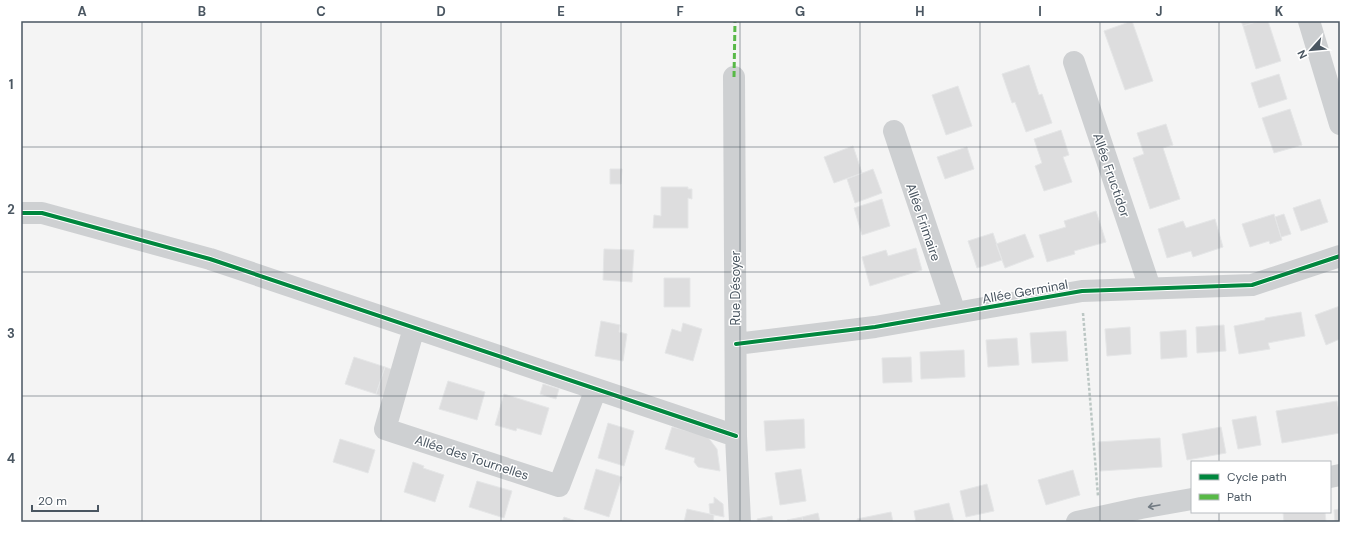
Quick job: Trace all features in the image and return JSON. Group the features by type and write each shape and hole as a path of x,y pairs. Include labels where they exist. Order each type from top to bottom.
{"street":[{"path":"1309,21 1340,124"},
{"name":"Allée Fructidor","path":"1074,62 1150,288"},
{"name":"Rue Désoyer","path":"734,77 736,436 740,522"},
{"name":"Allée Frimaire","path":"894,131 955,313"},
{"path":"21,213 42,213 210,259 736,436"},
{"name":"Allée Germinal","path":"736,344 874,327 1082,291 1252,285 1340,256"},
{"name":"Allée des Tournelles","path":"414,328 385,429 559,486 596,389"},
{"path":"1077,522 1099,516 1191,499"}],"path":[{"path":"1082,291 1099,516"}],"building":[{"path":"1132,21 1153,81 1125,90 1104,31"},
{"path":"1241,21 1259,21 1243,26"},
{"path":"1259,21 1268,21 1281,61 1256,69 1243,26"},
{"path":"1029,65 1039,95 1042,94 1052,123 1026,132 1015,102 1012,103 1002,74"},
{"path":"1279,74 1287,99 1259,108 1251,83"},
{"path":"958,86 972,126 946,135 932,95"},
{"path":"1290,109 1302,145 1274,153 1262,118"},
{"path":"1166,124 1173,145 1163,148 1180,199 1150,209 1133,158 1144,154 1137,133"},
{"path":"1061,130 1069,155 1063,157 1072,182 1044,191 1035,166 1042,163 1034,139"},
{"path":"853,146 862,173 834,183 824,157"},
{"path":"967,147 974,169 945,179 937,157"},
{"path":"610,169 622,169 621,184 610,184"},
{"path":"873,169 882,193 855,203 847,179"},
{"path":"661,187 688,187 688,189 692,189 692,199 688,198 688,228 653,228 654,215 661,216"},
{"path":"882,199 890,226 862,235 854,208"},
{"path":"1320,199 1328,222 1301,231 1293,208"},
{"path":"1096,211 1106,242 1074,251 1075,254 1047,262 1039,235 1066,227 1064,221"},
{"path":"1274,214 1282,240 1270,244 1269,241 1250,247 1242,224"},
{"path":"1284,214 1291,234 1281,237 1275,217"},
{"path":"1215,219 1223,247 1193,257 1191,251 1167,258 1158,229 1183,221 1186,228"},
{"path":"993,233 1002,260 977,268 968,241"},
{"path":"1025,234 1034,257 1005,268 996,244"},
{"path":"916,248 922,270 870,286 862,257 886,250 888,256"},
{"path":"604,249 634,250 632,282 603,280"},
{"path":"664,278 690,278 690,307 664,307"},
{"path":"1340,306 1340,339 1326,345 1315,315"},
{"path":"1301,312 1305,336 1268,343 1270,349 1239,354 1234,326 1265,320 1265,318"},
{"path":"601,321 620,325 619,332 627,334 623,361 595,356"},
{"path":"683,323 702,329 693,361 665,353 672,329 681,332"},
{"path":"1224,325 1226,351 1197,353 1196,327"},
{"path":"1130,327 1131,354 1107,356 1105,329"},
{"path":"1186,330 1187,357 1161,359 1160,332"},
{"path":"1066,331 1068,361 1032,363 1030,333"},
{"path":"1017,338 1019,365 988,367 986,340"},
{"path":"964,350 965,377 921,379 920,352"},
{"path":"354,357 385,367 376,394 345,384"},
{"path":"911,357 912,382 883,383 882,358"},
{"path":"385,367 396,371 387,398 376,394"},
{"path":"448,381 485,392 477,420 439,409"},
{"path":"543,384 559,389 556,399 540,394"},
{"path":"504,394 549,408 541,435 517,428 516,431 495,425"},
{"path":"1337,401 1340,417 1340,433 1282,443 1276,411"},
{"path":"1256,416 1261,445 1238,449 1232,420"},
{"path":"804,419 805,448 766,451 764,421"},
{"path":"608,423 634,431 624,466 598,458"},
{"path":"672,427 707,436 717,449 720,471 698,467 694,462 695,458 665,449"},
{"path":"1221,427 1226,453 1187,460 1182,434"},
{"path":"1160,438 1162,467 1100,471 1098,442"},
{"path":"340,439 375,450 368,473 333,462"},
{"path":"413,462 424,466 423,468 444,475 435,502 404,492"},
{"path":"596,469 622,477 609,517 584,509"},
{"path":"801,469 806,501 780,505 775,473"},
{"path":"1073,470 1080,495 1046,505 1038,480"},
{"path":"477,481 512,491 504,518 469,507"},
{"path":"987,484 994,511 966,517 960,491"},
{"path":"714,497 723,504 724,517 710,514 709,504 714,503"},
{"path":"949,503 954,522 916,522 914,511"},
{"path":"687,509 714,515 713,522 684,522"},
{"path":"1340,509 1340,522 1335,522 1334,510"},
{"path":"891,512 893,522 858,522 857,519"},
{"path":"818,513 820,522 803,522 802,517"},
{"path":"1283,513 1325,513 1326,522 1284,522"},
{"path":"772,516 773,522 758,522 757,519"},
{"path":"564,517 579,522 562,522"},
{"path":"802,517 803,522 788,522 787,520"}],"marked path":[{"path":"734,77 735,21"}],"cycle path":[{"path":"21,213 42,213 210,259 736,436"},
{"path":"736,344 875,327 1082,291 1252,285 1340,256"}]}
